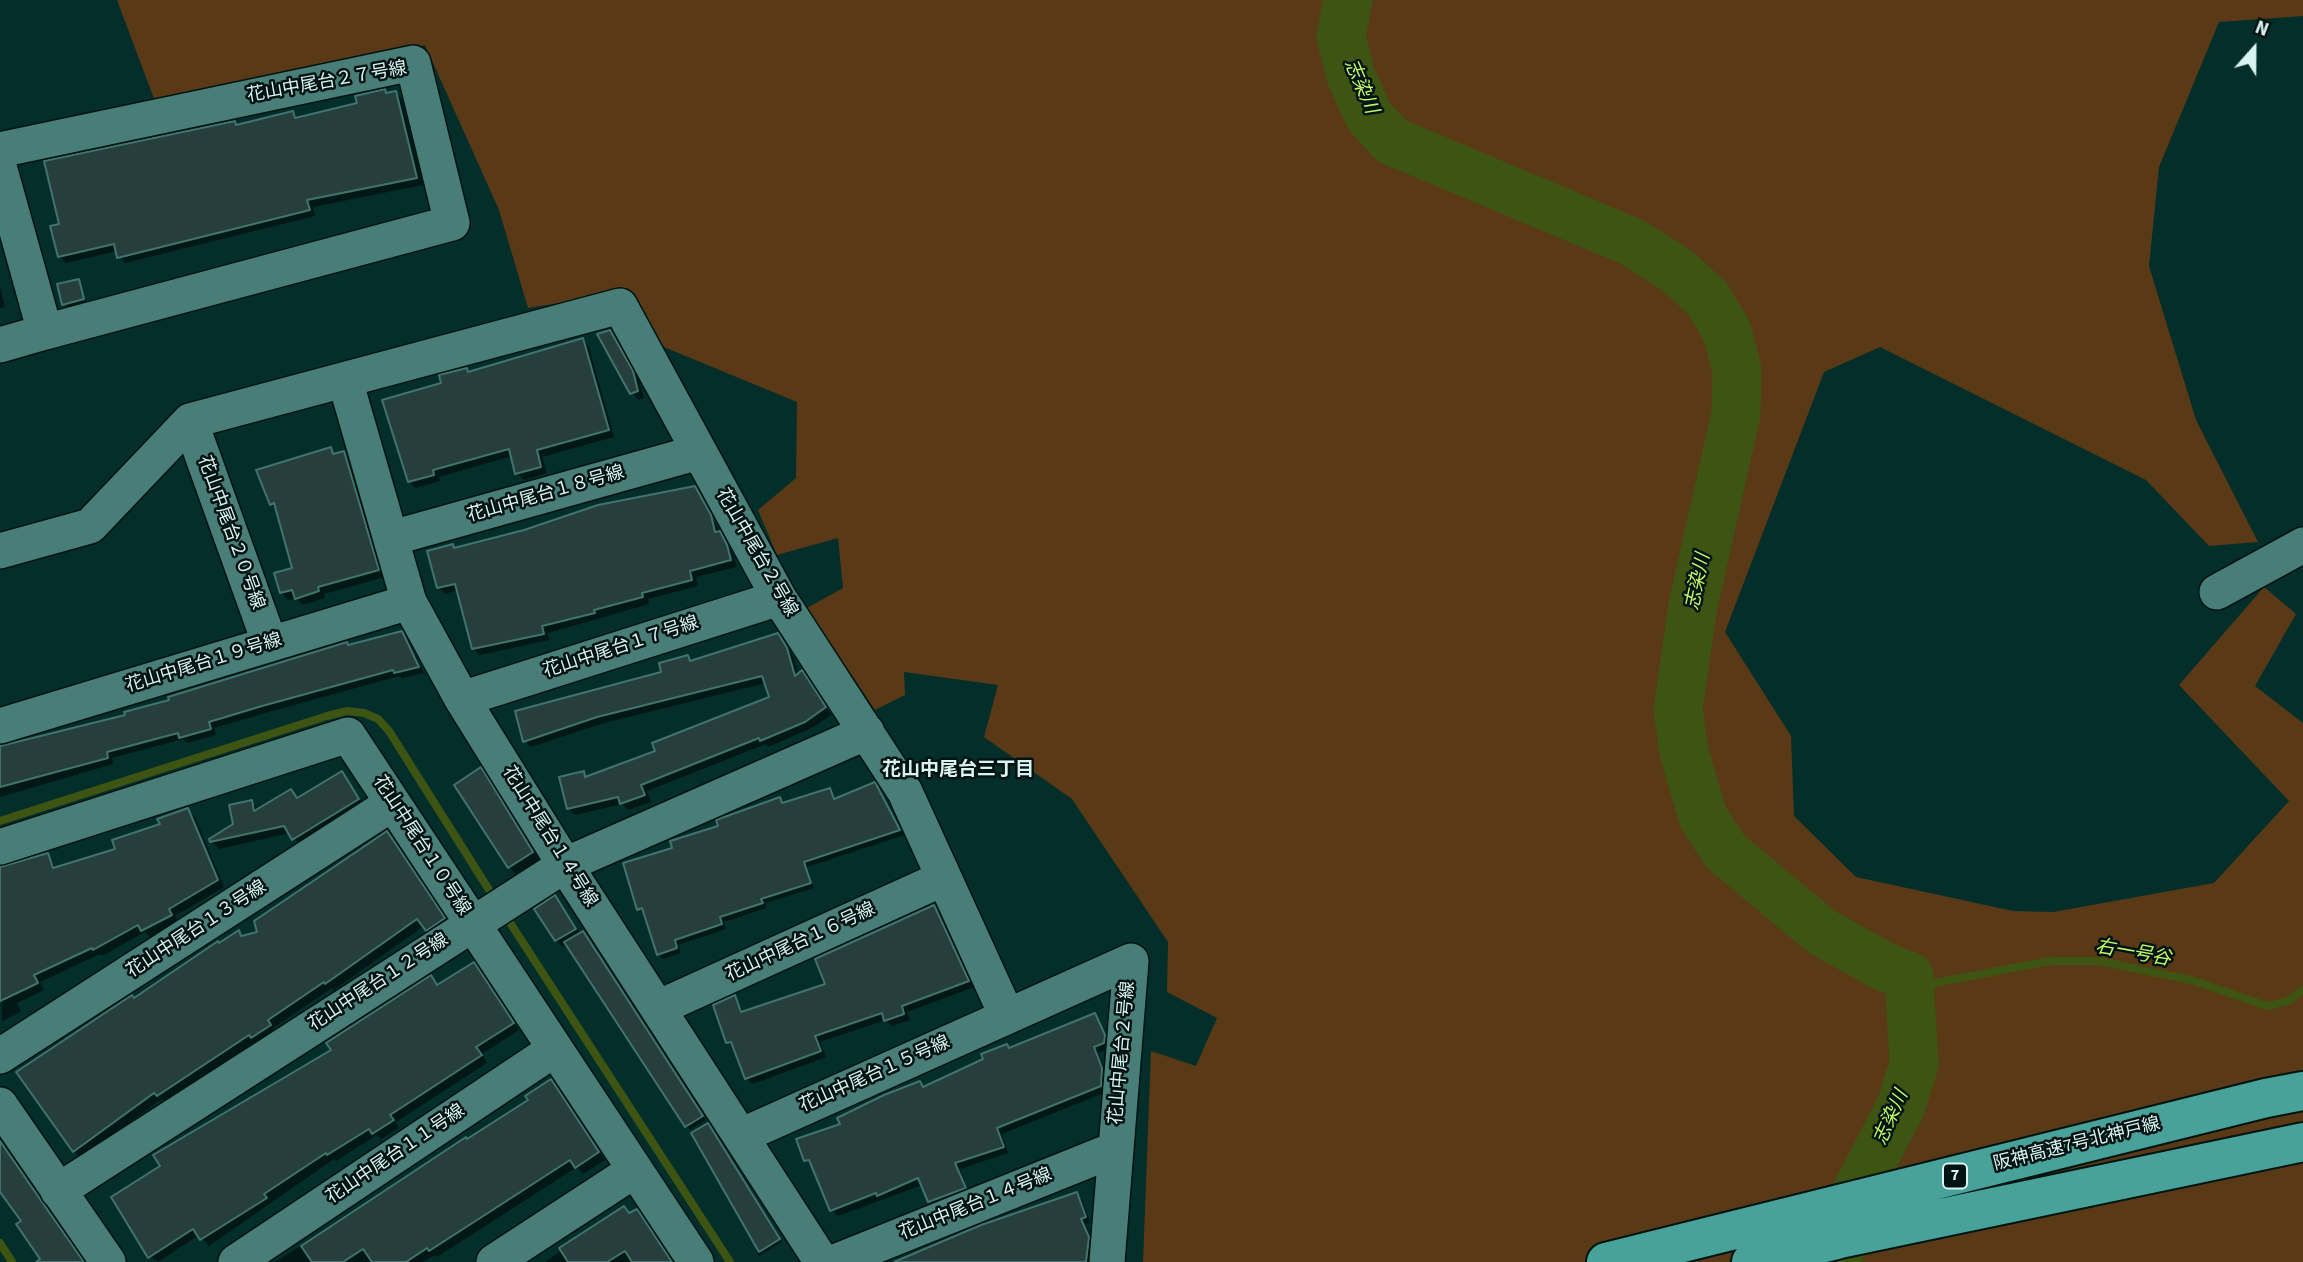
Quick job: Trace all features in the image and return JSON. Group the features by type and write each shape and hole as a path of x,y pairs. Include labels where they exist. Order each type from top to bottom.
{"highway":[{"name":"阪神高速7号北神戸線","path":"1606,1262 2266,1097 2303,1091"},
{"name":"7","path":"1751,1262 1868,1233 2303,1142"}],"street":[{"name":"花山中尾台２７号線","path":"0,150 413,63 452,223 0,345"},
{"path":"0,170 45,332"},
{"name":"花山中尾台２号線","path":"190,421 620,306 779,598 905,792 1007,1016 1131,961 1107,1262"},
{"name":"花山中尾台１４号線","path":"345,380 409,602 462,699 565,865 743,1135 822,1262"},
{"path":"0,551 90,526 190,421"},
{"name":"花山中尾台２０号線","path":"190,421 270,644"},
{"name":"花山中尾台１８号線","path":"392,538 699,452"},
{"path":"2217,592 2303,545"},
{"name":"花山中尾台１７号線","path":"462,699 779,598"},
{"name":"花山中尾台１９号線","path":"0,726 409,602"},
{"name":"花山中尾台１２号線","path":"58,1191 565,865 867,732"},
{"name":"花山中尾台１０号線","path":"0,847 348,735 393,803 478,919 555,1049 696,1262"},
{"name":"花山中尾台１３号線","path":"0,1056 393,803"},
{"name":"花山中尾台１６号線","path":"658,1008 944,877"},
{"name":"花山中尾台１５号線","path":"743,1135 1007,1016"},
{"name":"花山中尾台１１号線","path":"236,1262 555,1049"},
{"path":"0,1105 108,1262"},
{"name":"花山中尾台１４号線","path":"835,1262 1116,1149"},
{"path":"494,1262 635,1170"}],"shaded area":[{"path":"117,0 2303,0 2303,16 2219,22 2159,167 2149,266 2196,420 2258,542 2209,546 2146,480 1880,347 1824,372 1725,632 1791,736 1794,816 1856,877 2013,911 2053,912 2214,883 2289,801 2179,685 2264,587 2296,614 2255,686 2303,723 2303,1262 1143,1262 1151,1051 1196,1066 1217,1018 1167,992 1168,942 1072,799 984,737 998,685 904,672 905,695 875,710 807,608 843,588 838,538 777,555 758,510 796,478 797,402 659,345 628,292 528,308 499,210 425,45 156,104"}],"building":[{"path":"385,89 386,93 396,91 417,178 307,200 310,210 117,258 114,244 58,257 50,226 59,224 44,161 235,121 236,125 293,111 295,118 357,103 355,96"},
{"path":"79,279 84,299 62,305 57,284"},
{"path":"610,330 633,371 638,391 630,394 597,334"},
{"path":"583,338 609,430 537,450 541,467 515,474 509,449 433,470 434,475 408,482 382,400 441,383 439,375 467,368 468,372"},
{"path":"331,447 333,454 344,451 379,570 318,587 319,591 295,599 292,590 280,593 274,573 292,568 274,503 270,505 256,470"},
{"path":"695,486 711,515 715,532 720,531 727,545 731,560 690,571 692,580 642,593 643,597 594,610 595,613 542,626 544,634 472,649 455,584 437,588 427,551 453,544 454,548 524,530 598,505"},
{"path":"402,631 419,667 394,673 393,670 262,706 209,722 211,729 179,738 178,733 107,752 108,758 0,787 0,746 125,715 124,712 169,700 168,697 347,642 348,645"},
{"path":"778,633 787,648 795,676 802,670 826,707 805,722 760,741 759,738 641,785 645,795 620,804 618,797 567,809 559,777 584,771 585,777 655,751 652,743 769,697 762,676 597,717 523,742 515,711 661,672 659,663 688,655 690,661"},
{"path":"481,767 533,852 508,868 454,785"},
{"path":"342,771 359,799 292,840 284,826 210,842 209,839 233,824 229,805 252,800 254,811 291,789 297,798"},
{"path":"875,782 900,830 804,862 811,883 761,899 763,903 720,917 722,924 675,940 677,948 657,955 642,908 637,910 623,863 672,848 670,841 718,826 716,820 780,797 782,803 830,788 834,799"},
{"path":"188,808 218,880 169,909 172,915 141,931 138,925 93,950 92,948 34,975 38,983 0,1001 0,867 48,853 53,868 115,849 112,840 160,824 157,819"},
{"path":"387,831 445,918 426,931 417,919 325,984 324,982 268,1020 271,1025 251,1038 249,1035 157,1096 154,1093 73,1152 16,1072 132,995 134,998 218,941 219,943 239,930 241,936 257,932 254,921"},
{"path":"555,895 576,929 555,941 534,909"},
{"path":"934,905 969,981 902,1006 904,1014 884,1021 882,1013 815,1036 821,1051 745,1079 731,1042 726,1043 713,1005 735,995 741,1012 825,984 815,959"},
{"path":"583,931 703,1116 685,1127 564,942"},
{"path":"474,962 514,1023 476,1047 482,1055 390,1115 394,1120 372,1134 369,1129 327,1155 326,1153 264,1194 267,1198 200,1240 193,1229 148,1258 111,1197 160,1166 153,1155 331,1050 326,1043 431,975 437,985"},
{"path":"1095,1013 1105,1035 1104,1043 1094,1047 1102,1068 1101,1086 997,1128 1004,1147 955,1163 966,1188 928,1202 918,1178 877,1196 876,1193 830,1211 809,1160 804,1161 796,1139 840,1124 837,1118 884,1095 920,1081 923,1087 983,1059 981,1054 1007,1044 1009,1048"},
{"path":"551,1079 599,1152 575,1168 570,1160 429,1251 427,1248 406,1262 372,1262 363,1249 343,1262 312,1262 301,1246 466,1137 467,1139 528,1100 525,1096"},
{"path":"708,1123 780,1239 759,1252 691,1133"},
{"path":"0,1141 84,1262 36,1262 40,1259 16,1224 21,1221 0,1192"},
{"path":"1077,1192 1086,1217 1081,1219 1089,1237 1086,1262 894,1262 981,1225"},
{"path":"624,1206 629,1213 637,1209 672,1262 632,1262 625,1251 607,1262 568,1262 559,1248"}],"waterway":[{"name":"志染川","path":"1348,0 1341,37 1351,76 1369,116 1392,141 1632,242 1676,270 1707,298 1727,331 1737,370 1736,414 1693,605 1678,709 1684,752 1703,817 1725,851 1822,932 1885,967 1909,976 1914,1064 1901,1106 1857,1191 1837,1262"},
{"path":"0,821 327,716 347,711 364,713 378,719 389,731 496,901"},
{"path":"505,915 730,1262"},
{"name":"右一号谷","path":"1909,976 1934,983 2050,961 2099,961 2191,980 2267,1006 2288,1001 2303,990"},
{"path":"0,1243 12,1262"}],"district":[{"name":"花山中尾台三丁目","path":"958,771"}]}
